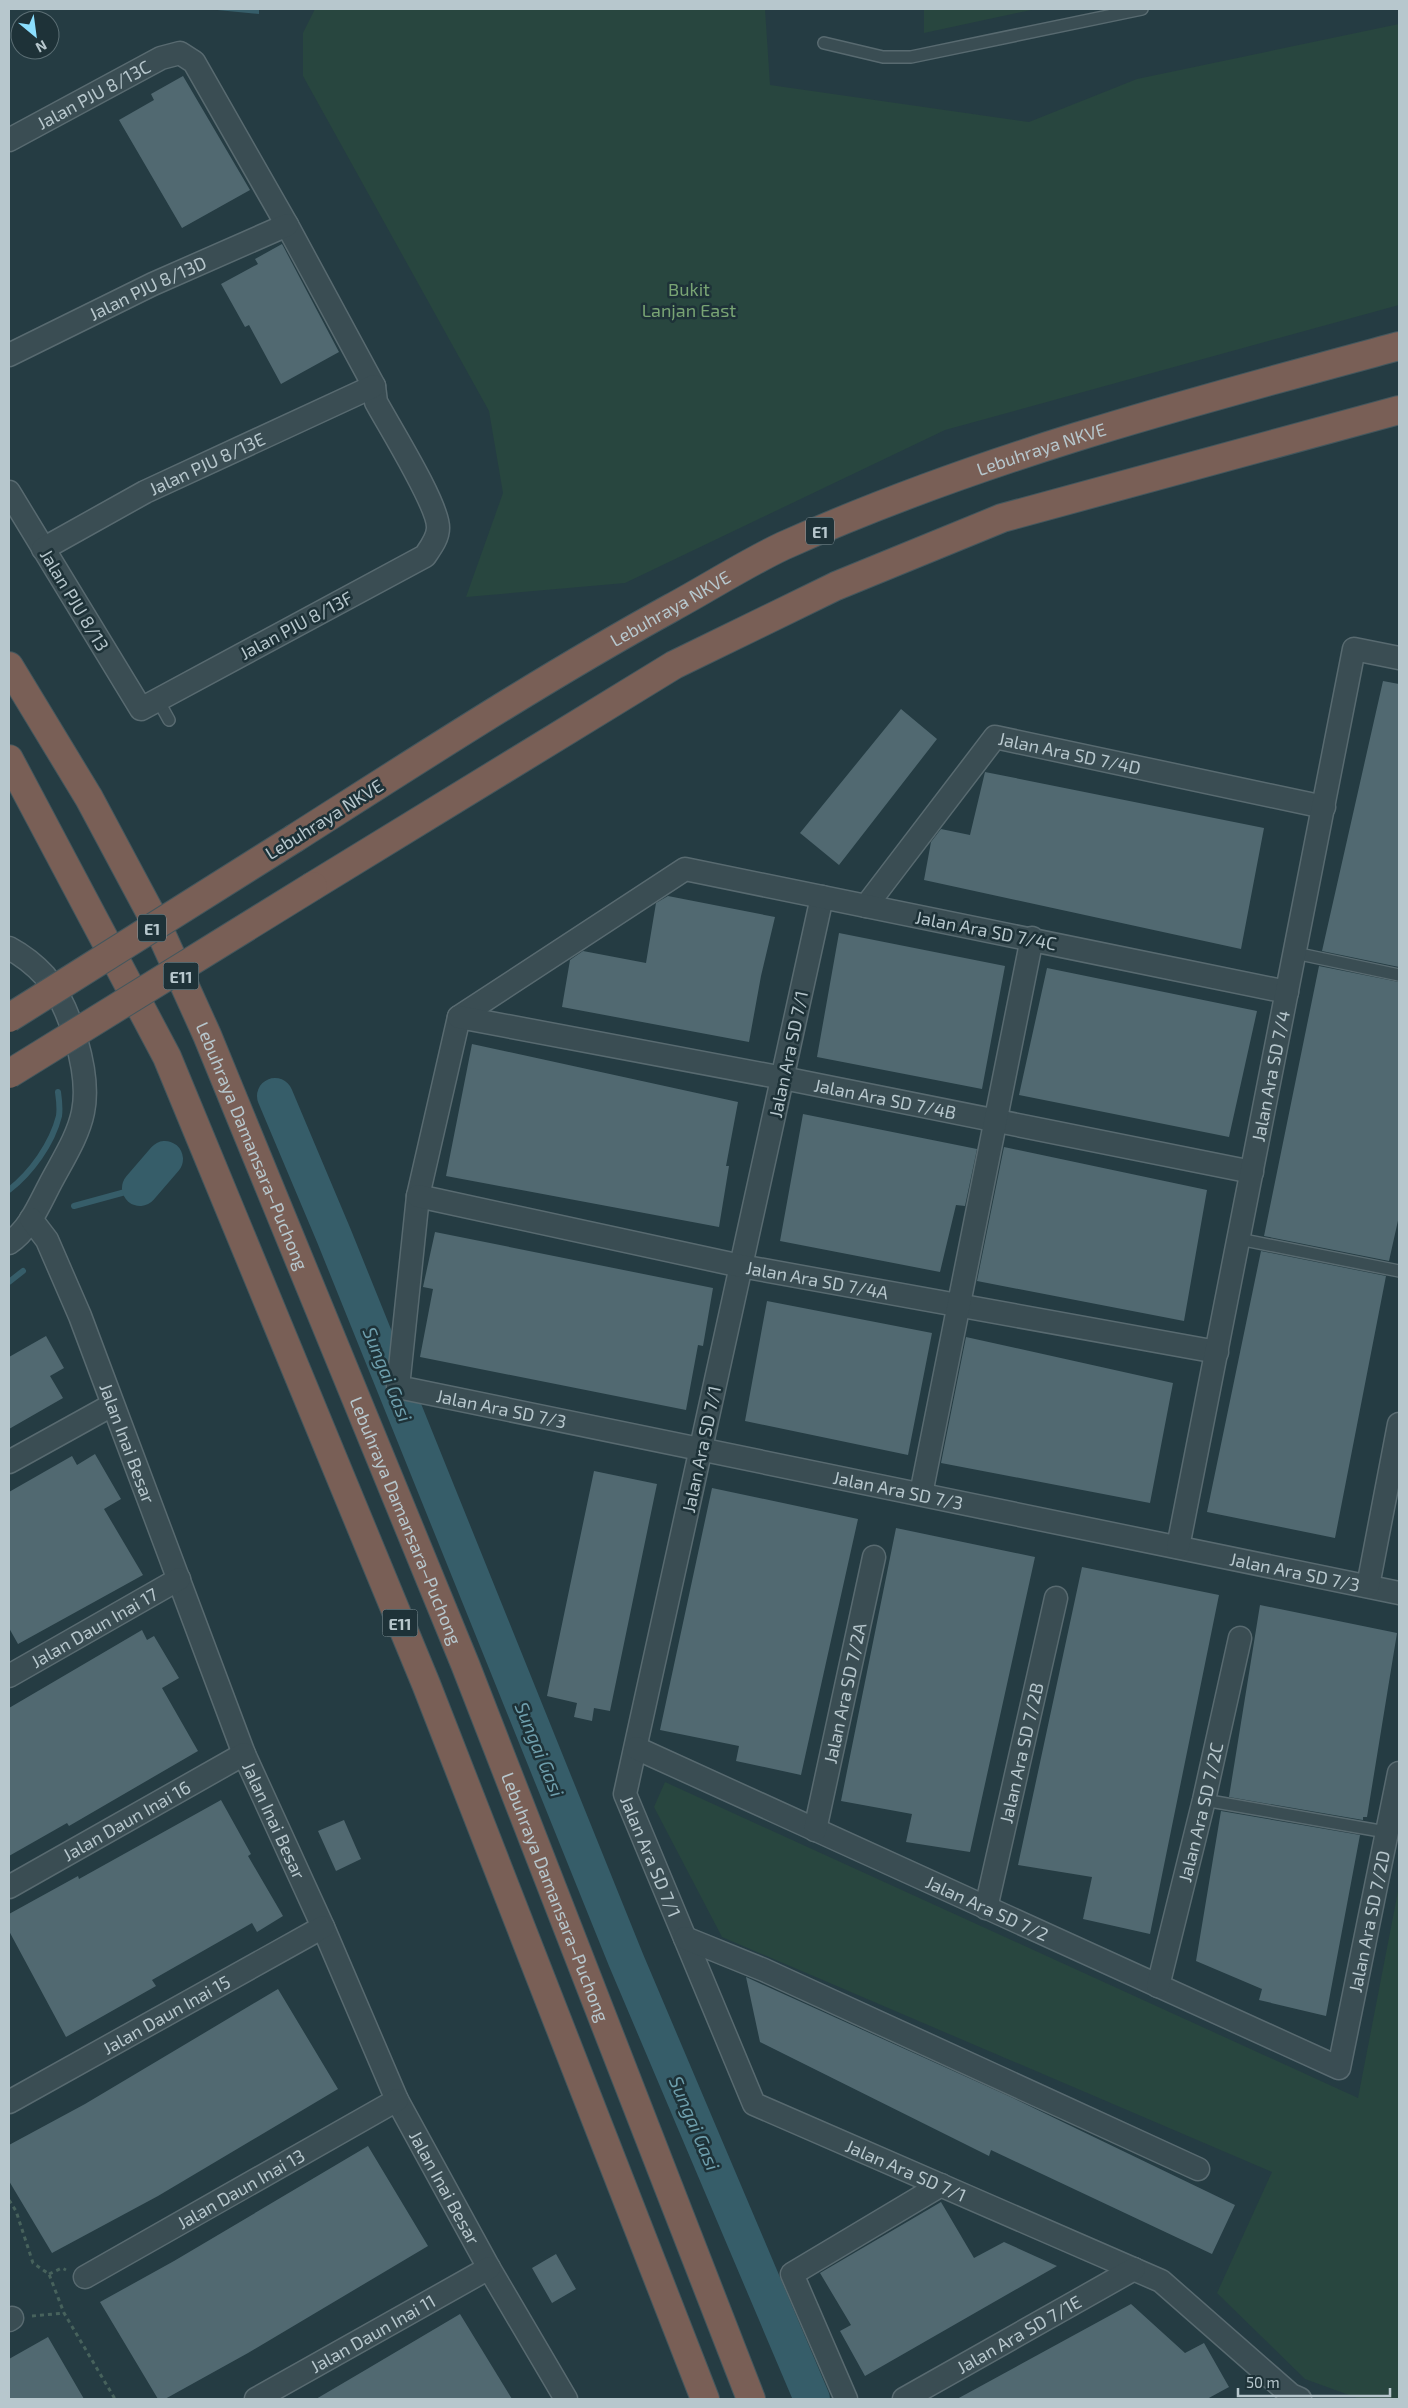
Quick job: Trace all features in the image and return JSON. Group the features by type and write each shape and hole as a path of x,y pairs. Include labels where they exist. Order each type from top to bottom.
{"highway":[{"name":"Lebuhraya NKVE","path":"9,1018 513,700 637,627 780,547 981,468 1167,408 1399,346"},
{"path":"9,1074 674,665 836,586 1002,518 1399,410"},
{"name":"Lebuhraya Damansara–Puchong","path":"9,666 89,798 159,929 207,1035 465,1664 751,2399"},
{"name":"E11","path":"9,759 167,1057 426,1684 705,2399"}],"street":[{"name":"Jalan PJU 8/13C","path":"9,140 161,58 187,58 288,225"},
{"name":"Jalan PJU 8/13D","path":"9,355 153,284 288,225"},
{"path":"288,225 374,386"},
{"name":"Jalan PJU 8/13F","path":"150,704 425,556 434,542 438,529 437,516 376,402 374,386"},
{"name":"Jalan PJU 8/13E","path":"43,549 145,492 374,386"},
{"name":"Jalan PJU 8/13","path":"9,492 43,549 150,704"},
{"name":"Jalan Ara SD 7/4","path":"1178,1547 1354,649 1399,658"},
{"name":"Jalan Ara SD 7/4D","path":"866,906 995,737 1324,807"},
{"name":"Jalan Ara SD 7/4C","path":"459,1017 685,869 1032,938 1287,992"},
{"name":"Jalan Ara SD 7/1","path":"822,897 625,1794 754,2104 1161,2281 1292,2398"},
{"path":"921,1494 1032,938"},
{"path":"9,948 21,954 46,977 71,1025 84,1067 86,1092 83,1112 70,1146 31,1219 18,1236 9,1242"},
{"path":"418,1196 459,1017"},
{"name":"Jalan Ara SD 7/4B","path":"459,1017 783,1078 1252,1172"},
{"name":"Jalan Ara SD 7/4A","path":"418,1196 741,1266 1217,1352"},
{"name":"Jalan Ara SD 7/3","path":"418,1196 398,1387 1399,1593"},
{"name":"Jalan Inai Besar","path":"31,1219 48,1240 80,1316 244,1754 324,1926 396,2100 566,2399"},
{"path":"9,1462 112,1405"},
{"path":"1368,1586 1399,1424"},
{"name":"Jalan Ara SD 7/2A","path":"815,1830 874,1557"},
{"name":"Jalan Daun Inai 17","path":"9,1676 179,1579"},
{"name":"Jalan Ara SD 7/2B","path":"986,1908 1056,1598"},
{"name":"Jalan Ara SD 7/2C","path":"1158,1986 1204,1800 1240,1638"},
{"name":"Jalan Ara SD 7/2","path":"636,1748 1339,2068"},
{"name":"Jalan Daun Inai 16","path":"9,1887 244,1754"},
{"name":"Jalan Ara SD 7/2D","path":"1339,2068 1399,1773"},
{"name":"Jalan Daun Inai 15","path":"9,2102 324,1926"},
{"path":"685,1938 764,1970 1198,2169"},
{"name":"Jalan Daun Inai 13","path":"84,2277 396,2100"},
{"path":"846,2399 792,2274 941,2186"},
{"name":"Jalan Daun Inai 11","path":"256,2399 490,2268"},
{"name":"Jalan Ara SD 7/1E","path":"904,2399 1134,2269"}],"lane":[{"path":"824,43 884,57 911,57 1142,9"},
{"path":"150,704 169,720"},
{"path":"1295,953 1399,975"},
{"path":"1239,1239 1399,1271"},
{"path":"1204,1800 1386,1832"}],"path":[{"path":"9,2200 16,2211 33,2262 49,2274 64,2313 115,2399"},
{"path":"10,2319 64,2313"}],"green space":[{"name":"Bukit Lanjan East","path":"315,9 765,9 770,85 1029,122 1137,79 1399,24 1399,305 945,430 625,583 466,597 503,493 489,411 303,76 303,33"},
{"path":"924,9 1036,9 924,33"},
{"path":"665,1782 1358,2098 1399,1886 1399,2399 1360,2399 1305,2379 1217,2293 1272,2172 722,1937 654,1807"}],"water":[{"path":"207,9 259,9 259,14"}],"building":[{"path":"183,76 250,190 182,228 119,120 154,100 151,94"},
{"path":"282,244 339,352 281,384 249,325 245,327 221,284 258,264 255,259"},
{"path":"1383,681 1399,684 1399,967 1322,951"},
{"path":"901,709 937,739 839,865 800,833"},
{"path":"985,772 1264,828 1241,949 924,880 931,842 941,829 970,835"},
{"path":"668,896 775,917 761,976 749,1042 562,1007 570,960 583,951 646,963 656,903"},
{"path":"839,933 1005,966 982,1089 817,1057"},
{"path":"1319,966 1399,982 1399,1216 1389,1261 1264,1236"},
{"path":"1047,968 1257,1011 1229,1137 1019,1095"},
{"path":"472,1044 738,1102 726,1166 729,1166 719,1227 446,1176"},
{"path":"803,1114 977,1149 965,1206 956,1205 940,1272 780,1241"},
{"path":"1004,1147 1207,1190 1184,1321 977,1281"},
{"path":"435,1232 713,1288 703,1346 698,1345 686,1410 420,1357 433,1289 423,1287"},
{"path":"1261,1251 1386,1276 1335,1538 1207,1512"},
{"path":"767,1301 932,1333 908,1455 745,1421"},
{"path":"46,1336 64,1368 50,1376 63,1398 9,1429 9,1357"},
{"path":"966,1337 1173,1383 1150,1503 941,1463"},
{"path":"95,1454 121,1499 104,1509 143,1575 18,1644 9,1628 9,1492 72,1456 77,1465"},
{"path":"594,1471 657,1484 610,1711 594,1708 592,1721 574,1717 577,1703 547,1696"},
{"path":"712,1488 858,1519 801,1775 736,1761 739,1746 660,1730"},
{"path":"896,1528 1035,1557 970,1852 906,1842 912,1814 841,1801"},
{"path":"1082,1567 1219,1595 1150,1934 1083,1919 1092,1877 1018,1865"},
{"path":"1260,1605 1397,1633 1367,1817 1363,1817 1363,1820 1229,1797"},
{"path":"142,1630 147,1640 154,1636 179,1678 162,1688 198,1751 69,1826 67,1823 9,1856 9,1708"},
{"path":"221,1800 251,1854 248,1856 283,1916 257,1932 252,1923 152,1980 156,1986 66,2037 9,1931 9,1914 78,1876 79,1879"},
{"path":"1221,1811 1360,1835 1326,2016 1259,2000 1262,1989 1196,1961"},
{"path":"344,1820 361,1859 336,1871 318,1831"},
{"path":"746,1977 1013,2098 1235,2205 1212,2254 991,2150 989,2156 760,2042"},
{"path":"278,1989 338,2089 158,2196 52,2253 9,2181 9,2145 85,2104"},
{"path":"368,2146 428,2246 248,2353 165,2399 158,2399 100,2302 174,2261"},
{"path":"941,2202 974,2258 1004,2242 1057,2266 865,2376 840,2331 851,2325 820,2273"},
{"path":"556,2254 576,2289 552,2303 532,2268"},
{"path":"1131,2304 1185,2353 1204,2343 1229,2387 1207,2399 957,2399"},
{"path":"460,2314 512,2399 316,2399 362,2372"},
{"path":"48,2337 84,2399 9,2399 9,2359"}],"waterway":[{"path":"9,1190 33,1166 46,1147 59,1116 58,1092"},
{"name":"Sungai Gasi","path":"275,1096 334,1236 626,1960 812,2399"},
{"name":"Sungai Gasi","path":"140,1188 165,1159"},
{"name":"Sungai Gasi","path":"74,1206 140,1188"},
{"name":"Sungai Gasi","path":"9,1282 23,1271"}]}
